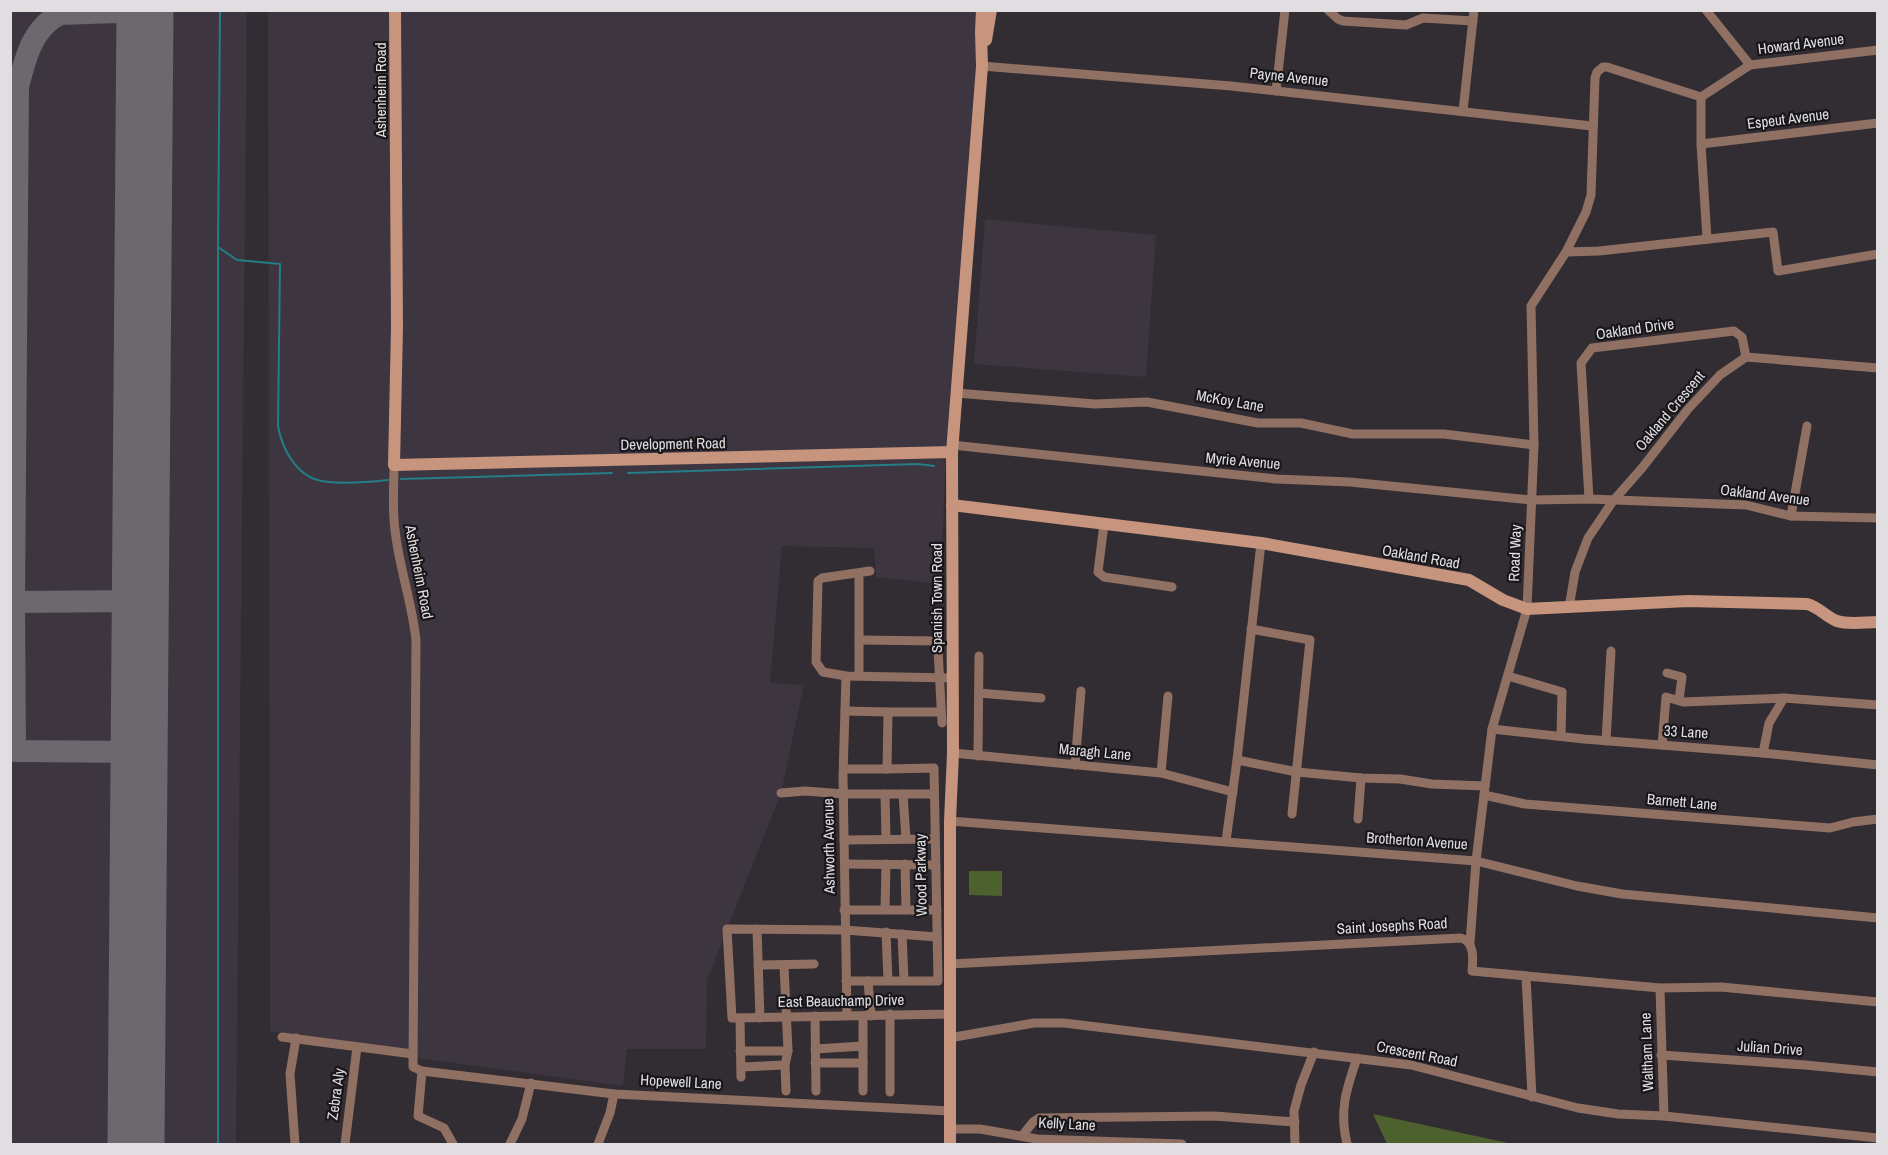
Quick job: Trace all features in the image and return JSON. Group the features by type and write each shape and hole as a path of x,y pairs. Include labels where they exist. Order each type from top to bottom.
{"street":[{"name":"Ashenheim Road","path":"395,10 397,328 394,528 413,610 416,640 413,1054 418,1069 418,1116 444,1128 453,1144"},
{"name":"Spanish Town Road","path":"982,10 982,59"},
{"name":"Spanish Town Road","path":"947,1144 950,1129 950,820 953,753 946,678 952,448 982,59 991,10"},
{"path":"1276,91 1285,10"},
{"path":"1328,10 1343,21 1406,25 1423,18 1473,21"},
{"path":"1463,111 1474,10"},
{"path":"1706,10 1750,65"},
{"name":"Howard Avenue","path":"1701,97 1750,65 1878,50"},
{"name":"Payne Avenue","path":"982,59 1592,126"},
{"name":"Road Way","path":"1470,944 1476,861 1492,729 1527,609 1534,445 1531,306 1566,252 1586,212 1590,195 1595,78 1600,69 1607,67 1701,97"},
{"path":"1701,97 1701,144 1707,239"},
{"name":"Espeut Avenue","path":"1701,144 1878,123"},
{"path":"1566,252 1599,251 1773,232 1778,271 1878,254"},
{"name":"Oakland Drive","path":"1589,499 1581,363 1592,348 1734,332 1742,337 1746,357"},
{"path":"1746,357 1878,368"},
{"name":"Oakland Crescent","path":"1569,608 1575,572 1588,538 1613,501 1642,468 1688,408 1720,375 1746,357"},
{"name":"McKoy Lane","path":"956,393 1095,404 1147,402 1258,423 1300,423 1353,434 1444,434 1534,445"},
{"path":"1791,516 1808,426"},
{"name":"Development Road","path":"394,465 952,448"},
{"name":"Myrie Avenue","path":"952,448 1220,474 1350,482 1532,500 1589,499"},
{"name":"Oakland Avenue","path":"1589,499 1746,505 1791,516 1878,518"},
{"name":"Oakland Road","path":"952,505 1261,543 1468,580 1503,600 1527,609 1688,601 1807,604 1815,606 1837,621 1847,623 1878,621"},
{"path":"1104,524 1098,572 1104,577 1172,587"},
{"path":"1226,841 1261,543"},
{"path":"870,572 822,578 818,585 816,662 824,672 846,676 946,678"},
{"path":"859,574 859,675"},
{"path":"1251,629 1310,640 1292,814"},
{"path":"859,640 937,636 946,678 941,712 942,723"},
{"path":"1606,741 1611,651"},
{"path":"978,756 980,656"},
{"path":"1667,673 1682,677 1679,700"},
{"name":"Ashworth Avenue","path":"846,676 844,910 847,1016"},
{"path":"1508,676 1562,692 1561,736"},
{"path":"1075,765 1082,691"},
{"path":"979,693 1041,698"},
{"path":"1161,773 1168,696"},
{"path":"1662,745 1666,697 1679,700 1784,698 1878,705"},
{"path":"1763,753 1769,723 1784,698"},
{"path":"845,711 941,712"},
{"path":"844,769 887,769 888,712"},
{"name":"33 Lane","path":"1492,729 1878,765"},
{"name":"Maragh Lane","path":"953,753 1161,773 1233,792"},
{"name":"Barnett Lane","path":"1237,760 1297,772 1400,779 1484,790 1525,804 1830,828 1878,819"},
{"name":"Wood Parkway","path":"887,769 934,768 938,981 904,980"},
{"path":"1358,819 1361,778"},
{"path":"781,793 805,791 844,794 934,794"},
{"path":"885,794 886,839"},
{"path":"903,794 906,839"},
{"name":"Brotherton Avenue","path":"950,820 1476,861 1577,886 1622,894 1878,918"},
{"path":"844,840 935,839"},
{"path":"845,864 936,865"},
{"path":"885,864 885,910"},
{"path":"905,864 906,910"},
{"path":"844,910 937,910"},
{"path":"784,1065 741,1072 727,929 845,930 937,937"},
{"path":"757,929 760,1018"},
{"path":"886,932 888,981"},
{"path":"846,981 904,980 903,934"},
{"name":"Saint Josephs Road","path":"950,964 1461,938 1470,944"},
{"path":"1470,944 1472,971 1660,988 1721,987 1878,1002"},
{"path":"758,965 814,964"},
{"path":"784,966 788,1051 784,1065 786,1091"},
{"path":"1526,976 1532,1096"},
{"path":"863,1091 863,1046 868,981"},
{"name":"Waltham Lane","path":"1660,988 1664,1116"},
{"path":"890,1014 890,1092"},
{"name":"East Beauchamp Drive","path":"736,1018 951,1014"},
{"path":"815,1016 816,1091"},
{"name":"Crescent Road","path":"949,1038 1034,1023 1064,1023 1411,1065 1578,1108 1618,1114 1664,1116 1878,1138"},
{"path":"282,1037 413,1054"},
{"path":"295,1144 290,1074 296,1038"},
{"path":"815,1049 863,1046"},
{"name":"Zebra Aly","path":"345,1144 357,1047"},
{"path":"740,1051 788,1051"},
{"path":"1295,1144 1294,1112 1301,1085 1314,1052"},
{"name":"Julian Drive","path":"1661,1055 1878,1072"},
{"path":"1347,1144 1343,1126 1344,1095 1357,1058"},
{"path":"815,1064 863,1063"},
{"name":"Hopewell Lane","path":"418,1069 614,1094 950,1111"},
{"path":"510,1144 524,1114 531,1083"},
{"path":"598,1144 610,1113 614,1094"},
{"path":"1022,1136 1033,1122 1039,1119 1214,1116 1295,1122"},
{"name":"Kelly Lane","path":"950,1129 980,1129 1037,1139 1182,1144"}],"shaded area":[{"path":"10,11 247,11 236,1144 11,1144"},
{"path":"268,11 980,11 946,446 941,584 876,577 874,548 782,546 770,683 804,685 781,793 707,980 706,1049 627,1049 623,1086 417,1058 410,1052 271,1031 270,1036"},
{"path":"985,219 1156,235 1146,377 974,364"}],"green space":[{"path":"969,871 1002,871 1002,896 969,895"},
{"path":"1373,1114 1513,1144 1387,1144"}],"waterway":[{"path":"220,10 218,247 237,260 280,264 278,426 283,444 298,468 313,478 337,482 388,480"},
{"path":"218,247 218,1144"},
{"path":"628,473 918,464 934,466"},
{"path":"401,479 612,473"}],"taxiway":[{"path":"139,752 15,751 18,87 27,55 36,36 50,20 60,14 145,11"},
{"path":"14,602 140,601"}],"runway":[{"path":"136,1144 145,10"}]}
